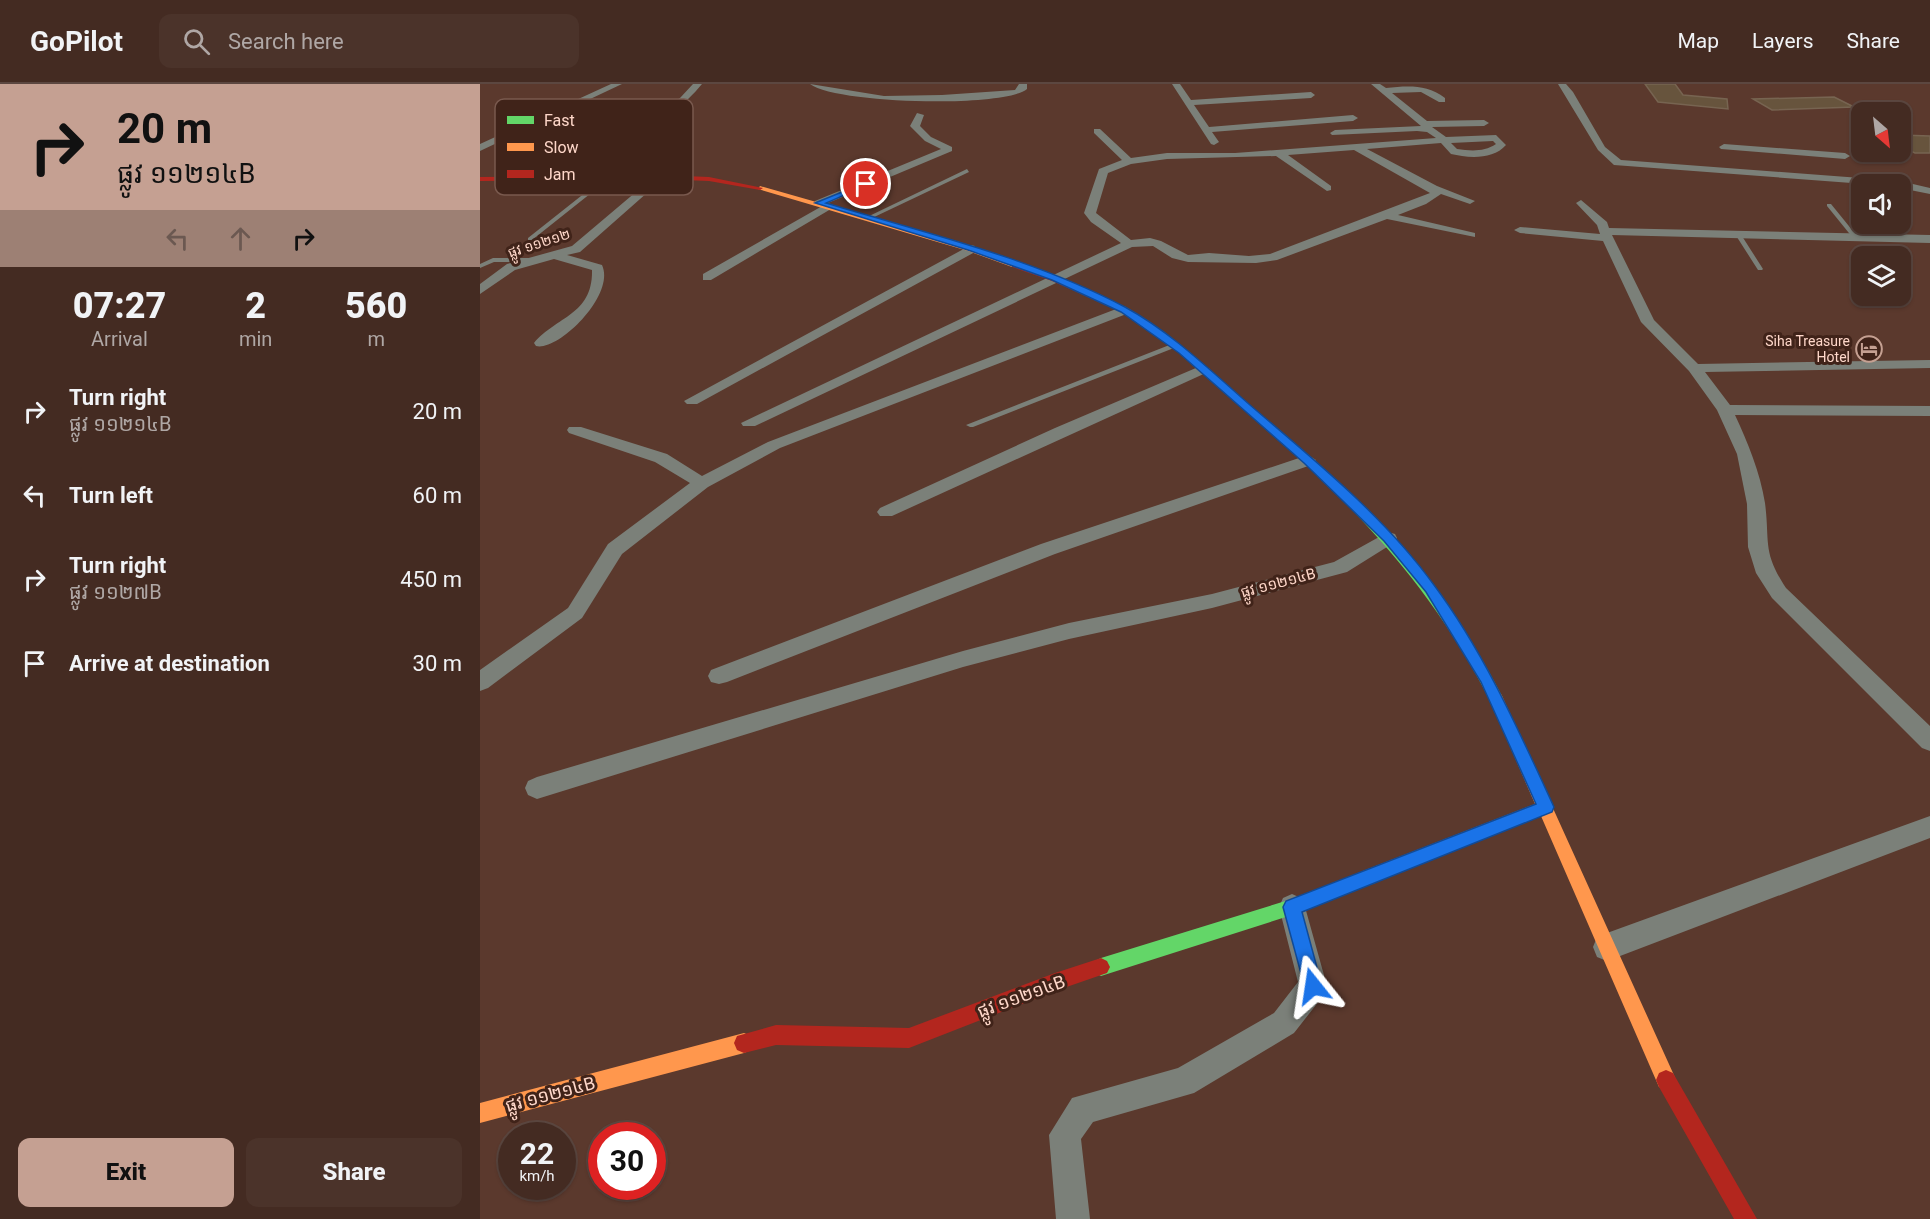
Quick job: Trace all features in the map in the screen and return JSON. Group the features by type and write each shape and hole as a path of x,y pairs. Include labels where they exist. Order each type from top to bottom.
{"main road":[{"path":"693,178 750,185 971,249 1055,279 1124,310 1203,369 1308,460 1388,538 1430,588 1487,680 1546,807 1663,1074 1746,1219"},
{"path":"480,179 495,179"},
{"name":"ផ្លូវ ១១២១៤B","path":"480,1113 776,1035 909,1038 1055,982 1292,907 1546,807"}],"street":[{"path":"586,99 618,84"},
{"path":"684,99 698,84"},
{"path":"814,84 829,91 860,95 934,99 1017,93 1023,89 1023,84"},
{"path":"1176,84 1219,153"},
{"path":"1129,244 1095,220 1090,213 1103,171 1127,160 1219,153 1235,156 1441,140 1496,138 1501,145 1497,150 1487,152 1454,152 1441,140 1436,132 1375,84"},
{"path":"1562,84 1575,97 1594,138 1607,158 1618,163 1851,181"},
{"path":"1385,91 1425,88 1432,90 1442,100"},
{"path":"1188,103 1311,95"},
{"path":"707,277 824,205 949,149 928,139 915,126 920,115"},
{"path":"1396,116 1416,115"},
{"path":"1206,130 1366,117"},
{"path":"1335,133 1484,123"},
{"path":"1097,131 1127,160"},
{"path":"480,148 495,141"},
{"path":"1724,147 1850,158 1828,143"},
{"path":"1355,146 1433,188 1470,201"},
{"path":"1279,153 1327,188"},
{"path":"1872,172 1876,174"},
{"path":"1911,187 1930,191"},
{"path":"749,423 1129,244 1149,240 1158,242 1181,257 1189,259 1213,257 1253,262 1273,257 1431,198 1436,194 1433,188"},
{"name":"ផ្លូវ ១១២១២","path":"480,290 510,267 576,249 639,195"},
{"path":"1581,203 1603,224 1648,322 1694,368 1725,410 1745,454 1756,504 1757,547 1766,573 1779,593 1930,741"},
{"path":"1385,215 1471,235"},
{"path":"1520,230 1606,234 1738,234 1930,239"},
{"path":"692,401 971,249"},
{"path":"541,343 588,309 601,281 598,268 557,256"},
{"path":"480,682 575,613 615,549 702,483 774,445 1124,310"},
{"path":"1694,368 1930,364"},
{"path":"886,512 1061,430 1203,369"},
{"path":"1725,410 1930,411"},
{"path":"575,430 662,458 702,483"},
{"path":"719,675 1048,549 1308,460"},
{"name":"ផ្លូវ ១១២១៤B","path":"537,788 963,659 1069,631 1212,601 1340,567 1388,538"},
{"path":"1607,947 1930,827"},
{"path":"1073,1219 1065,1135 1083,1109 1183,1082 1284,1023 1313,986 1292,907"}],"lane":[{"path":"868,219 967,171"},
{"path":"530,239 582,195"},
{"path":"1829,205 1855,237"},
{"path":"1738,234 1760,269"},
{"path":"480,266 493,260 531,260"},
{"path":"970,425 1175,346"}],"building":[{"path":"1645,84 1675,84 1683,95 1727,99 1728,109 1658,102"},
{"path":"1834,97 1851,107 1772,110 1753,99"},
{"path":"1911,135 1930,136 1930,153 1911,151"}],"traffic: fast":[{"path":"1357,508 1398,551 1435,597 1468,646 1496,698"},
{"path":"1101,967 1292,907 1369,877"}],"traffic: slow":[{"path":"760,188 971,249 1015,265"},
{"path":"1496,698 1666,1080"},
{"path":"1369,877 1546,807"},
{"path":"480,1113 744,1043"}],"traffic: jam":[{"path":"693,178 760,188"},
{"path":"480,179 495,179"},
{"path":"1015,265 1055,279 1124,310 1182,351 1308,460 1357,508"},
{"path":"744,1043 776,1035 909,1038 1055,982 1101,967"},
{"path":"1666,1080 1746,1219"}],"place":[{"name":"Siha Treasure Hotel","path":"1869,349"}],"route":[{"path":"866,184 819,203 971,249 1055,279 1124,310 1182,351 1308,460 1388,538 1430,588 1487,680 1546,807 1292,907 1313,986"}]}
